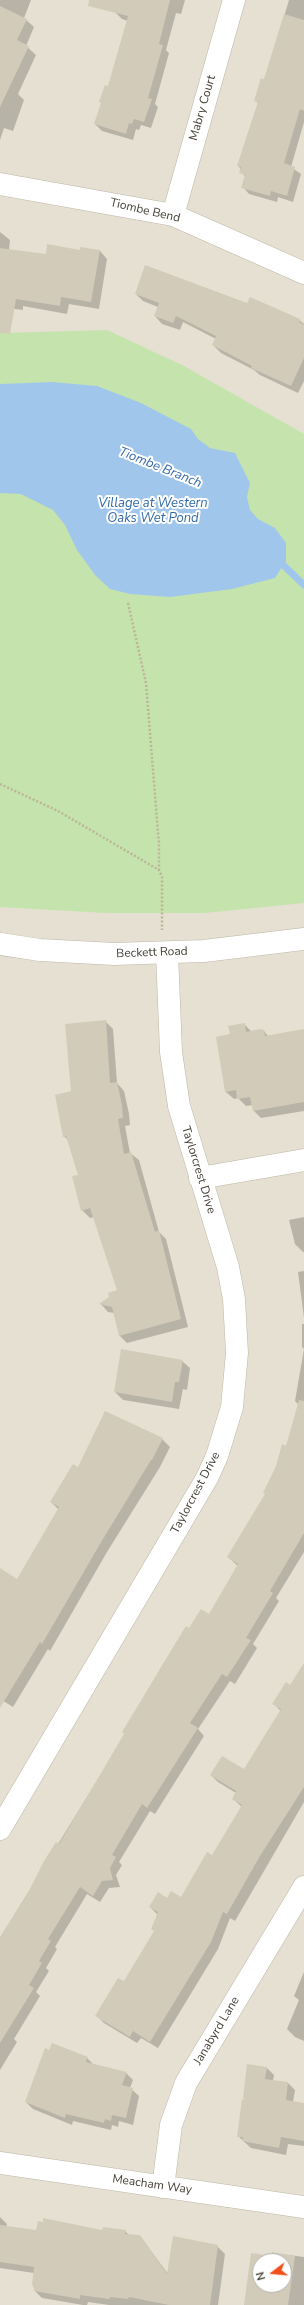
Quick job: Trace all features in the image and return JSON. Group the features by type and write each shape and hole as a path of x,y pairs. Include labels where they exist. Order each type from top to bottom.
{"street":[{"name":"Mabry Court","path":"173,215 234,0"},
{"name":"Tiombe Bend","path":"0,184 173,215 304,273"},
{"name":"Beckett Road","path":"0,944 86,953 167,953 304,939"},
{"name":"Taylorcrest Drive","path":"0,1829 175,1535 207,1478 225,1432 236,1377 237,1330 228,1267 184,1126 175,1081 169,1028 167,953"},
{"path":"200,1178 304,1160"},
{"name":"Janabyrd Lane","path":"163,2187 171,2125 186,2083 304,1887"},
{"name":"Meacham Way","path":"0,2163 304,2207"}],"path":[{"path":"128,603 146,683 159,845 159,870 162,877 161,910"},
{"path":"0,784 58,811 159,870"}],"shaded area":[{"path":"0,0 304,0 304,2305 0,2305"}],"green space":[{"path":"107,330 182,365 304,434 304,903 205,913 105,913 0,907 0,333"}],"water":[{"name":"Village at Western Oaks Wet Pond","path":"52,382 97,386 141,403 191,429 198,439 210,448 235,453 250,483 247,497 250,510 258,519 275,528 286,543 286,561 275,578 232,589 170,597 130,594 110,589 95,575 77,550 65,525 53,510 21,494 0,493 0,384"}],"building":[{"path":"89,0 170,0 159,44 163,45 148,98 152,99 144,122 134,119 132,124 129,123 126,134 94,124 105,85 108,86 128,16 88,6"},
{"path":"0,6 27,19 17,40 29,46 0,107"},
{"path":"284,14 304,20 304,111 300,109 284,163 295,167 287,196 271,191 270,196 241,188 245,175 239,173 241,167 237,166 258,102 254,101 261,78 264,79"},
{"path":"47,244 80,250 80,247 100,250 91,302 61,297 60,306 16,299 10,334 0,333 0,248 46,254"},
{"path":"145,265 247,303 250,297 300,319 299,322 304,325 304,358 291,386 251,368 252,366 212,345 216,336 176,316 173,323 154,316 159,303 135,294"},
{"path":"106,1020 110,1083 117,1082 122,1105 123,1118 118,1119 124,1154 131,1152 155,1232 159,1230 181,1319 119,1336 112,1307 99,1304 109,1297 108,1293 117,1290 90,1208 81,1211 72,1176 78,1175 66,1136 63,1137 55,1095 71,1091 65,1024"},
{"path":"245,1023 246,1032 260,1029 264,1030 265,1036 304,1029 304,1102 253,1111 250,1097 237,1099 236,1090 225,1092 216,1037 230,1034 228,1026"},
{"path":"121,1349 183,1360 179,1382 175,1382 172,1402 114,1392"},
{"path":"299,1400 304,1401 304,1533 270,1591 273,1593 246,1638 251,1640 227,1677 222,1674 190,1723 198,1728 147,1808 142,1804 112,1855 116,1857 110,1868 113,1880 102,1881 93,1896 80,1887 48,1939 51,1941 39,1961 42,1963 29,1985 34,1988 0,2043 0,1937 28,1893 44,1861 56,1842 59,1844 124,1734 122,1732 186,1626 189,1628 201,1609 209,1614 238,1564 227,1557 265,1494 263,1493 276,1466 282,1444 286,1446"},
{"path":"105,1411 163,1438 152,1460 100,1544 42,1644 40,1642 0,1708 0,1568 17,1579 59,1507 50,1502 73,1464 78,1467"},
{"path":"304,1663 304,1787 260,1856 227,1914 223,1912 211,1942 150,2042 133,2031 130,2037 95,2016 118,1978 124,1981 154,1931 151,1929 158,1912 149,1907 158,1892 167,1898 171,1891 181,1897 207,1852 212,1855 242,1805 232,1799 236,1791 210,1775 222,1756 244,1769 281,1709 272,1704 286,1682 290,1685"},
{"path":"52,2043 88,2057 86,2062 127,2072 122,2085 133,2088 126,2118 112,2115 111,2121 105,2119 104,2123 66,2114 65,2118 25,2102 45,2048 49,2050"},
{"path":"247,2064 267,2067 265,2079 288,2082 286,2100 304,2103 304,2141 281,2137 279,2148 242,2141 243,2137 237,2137 242,2099 246,2100 243,2098"},
{"path":"43,2218 102,2230 103,2227 126,2230 125,2234 140,2235 167,2274 173,2236 218,2245 210,2305 169,2305 129,2297 128,2299 110,2297 109,2299 80,2295 80,2299 34,2291 34,2286 32,2285 34,2267 0,2262 0,2225 36,2230 38,2221 43,2222"},
{"path":"251,2253 252,2293 290,2293 288,2305 244,2305"},
{"path":"292,2255 295,2256 292,2277"}],"waterway":[{"name":"Tiombe Branch","path":"277,559 304,585"}]}
